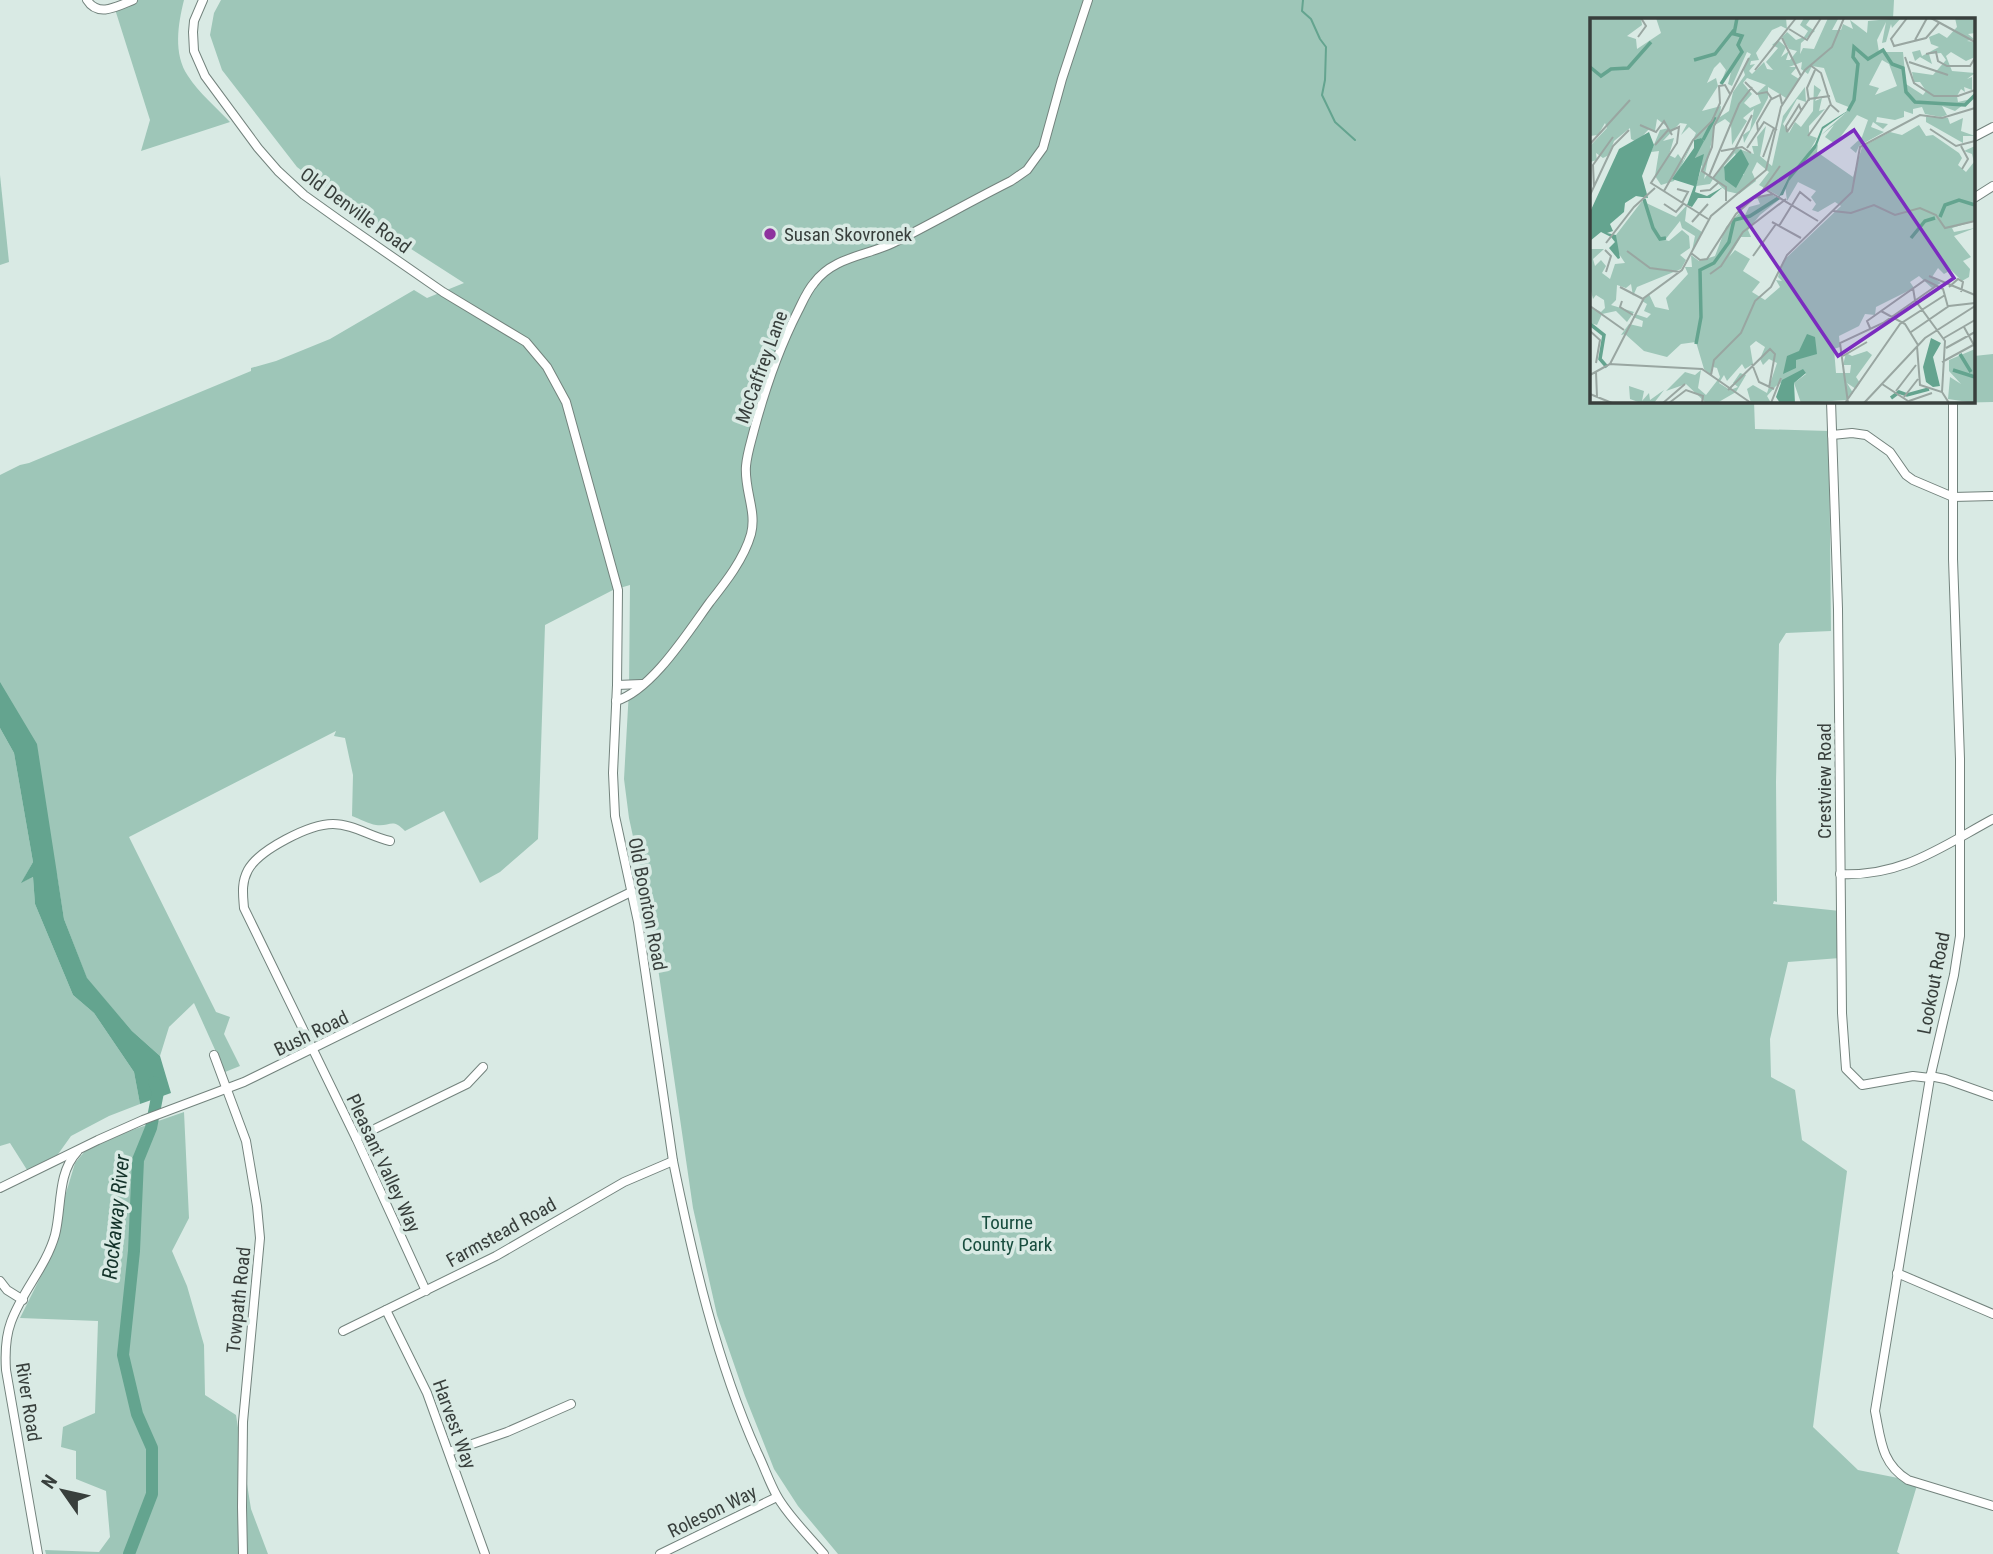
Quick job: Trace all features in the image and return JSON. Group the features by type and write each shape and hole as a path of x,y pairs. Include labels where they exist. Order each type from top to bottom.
{"street":[{"path":"87,0 88,4 96,9 104,10 133,0"},
{"name":"Old Denville Road","path":"203,0 194,21 194,51 205,76 257,148 284,178 304,195 443,292"},
{"name":"McCaffrey Lane","path":"616,701 625,699 661,667 683,641 748,543 753,514 746,478 747,458 786,334 809,289 822,274 841,261 894,242 1027,170 1042,148 1087,0"},
{"path":"1976,136 1993,127"},
{"path":"1976,197 1993,186"},
{"name":"Old Boonton Road","path":"443,292 526,342 547,367 562,391 572,420 618,590 613,797 619,841 638,922 673,1160 696,1264 741,1415 777,1497 824,1554"},
{"name":"Crestview Road","path":"1830,402 1838,609 1842,1013 1846,1069 1862,1085 1913,1076 1930,1077"},
{"name":"Lookout Road","path":"1953,402 1960,936 1954,975 1930,1077 1875,1411 1886,1459 1900,1474 1908,1480 1993,1506"},
{"path":"1832,435 1866,435 1890,452 1906,475 1913,480 1954,497 1993,496"},
{"path":"617,685 642,684"},
{"path":"1840,874 1883,872 1926,856 1993,819"},
{"name":"Pleasant Valley Way","path":"390,841 348,826 320,825 267,850 257,858 248,870 243,884 244,908 356,1138 426,1291"},
{"name":"Bush Road","path":"0,1188 143,1120 227,1089 313,1050 631,892"},
{"name":"Towpath Road","path":"214,1055 246,1141 260,1238 243,1422 243,1554"},
{"path":"356,1138 467,1083 483,1067"},
{"path":"1930,1077 1945,1079 1993,1096"},
{"name":"River Road","path":"38,1554 6,1370 6,1344 11,1324 52,1244 68,1165 71,1158 85,1146"},
{"name":"Farmstead Road","path":"343,1331 516,1245 624,1181 673,1160"},
{"path":"1897,1273 1993,1314"},
{"path":"0,1281 7,1290 23,1300"},
{"name":"Harvest Way","path":"386,1310 420,1376 485,1554"},
{"path":"449,1452 507,1432 571,1404"},
{"name":"Roleson Way","path":"660,1554 777,1497"}],"green space":[{"path":"129,0 184,0 178,39 183,67 197,88 230,122 141,151 150,120 114,6"},
{"name":"Tourne County Park","path":"221,0 1894,0 1893,18 1590,18 1590,402 1754,402 1755,429 1829,431 1831,631 1786,633 1779,644 1777,902 1774,901 1773,904 1840,911 1840,958 1788,962 1770,1039 1771,1077 1795,1090 1802,1140 1847,1171 1813,1427 1858,1470 1918,1482 1897,1552 1900,1554 838,1554 798,1506 774,1469 717,1315 693,1208 651,920 629,818 624,779 629,690 630,585 613,590 545,625 538,839 500,872 480,883 444,811 405,831 394,823 376,825 352,816 353,775 345,738 334,736 336,731 129,837 216,1012 230,1017 224,1034 240,1066 225,1072 194,1003 169,1027 160,1056 132,1031 87,979 64,919 57,875 0,700 0,475 251,371 251,368 330,339 414,290 427,298 464,283 366,220 297,167 222,70 210,35 214,13"},
{"path":"0,175 9,262 0,265"},
{"path":"1993,354 1993,402 1950,403 1976,402 1976,356"},
{"path":"0,728 14,753 33,862 22,882 33,877 35,904 73,995 94,1013 134,1072 140,1104 109,1116 71,1136 51,1164 29,1173 10,1143 0,1146"},
{"path":"184,1112 189,1218 172,1251 187,1286 204,1345 205,1395 236,1415 251,1509 268,1554 46,1554 45,1550 99,1552 110,1537 106,1491 76,1479 76,1451 61,1447 63,1427 95,1413 98,1321 20,1318 57,1244 63,1203 75,1163 85,1151 121,1134"}],"shaded area":[{"path":"0,682 37,744 64,919 87,978 132,1031 160,1056 171,1093 140,1104 134,1072 94,1013 73,995 35,904 33,877 21,883 33,862 14,753 0,728"}],"waterway":[{"path":"1303,0 1302,11 1311,19 1326,47 1322,95 1335,122 1355,140"},
{"name":"Rockaway River","path":"129,1554 152,1494 152,1448 137,1414 123,1355 134,1251 138,1160 151,1128 158,1092 154,1082"}],"place":[{"name":"Susan Skovronek","path":"770,234"}]}
